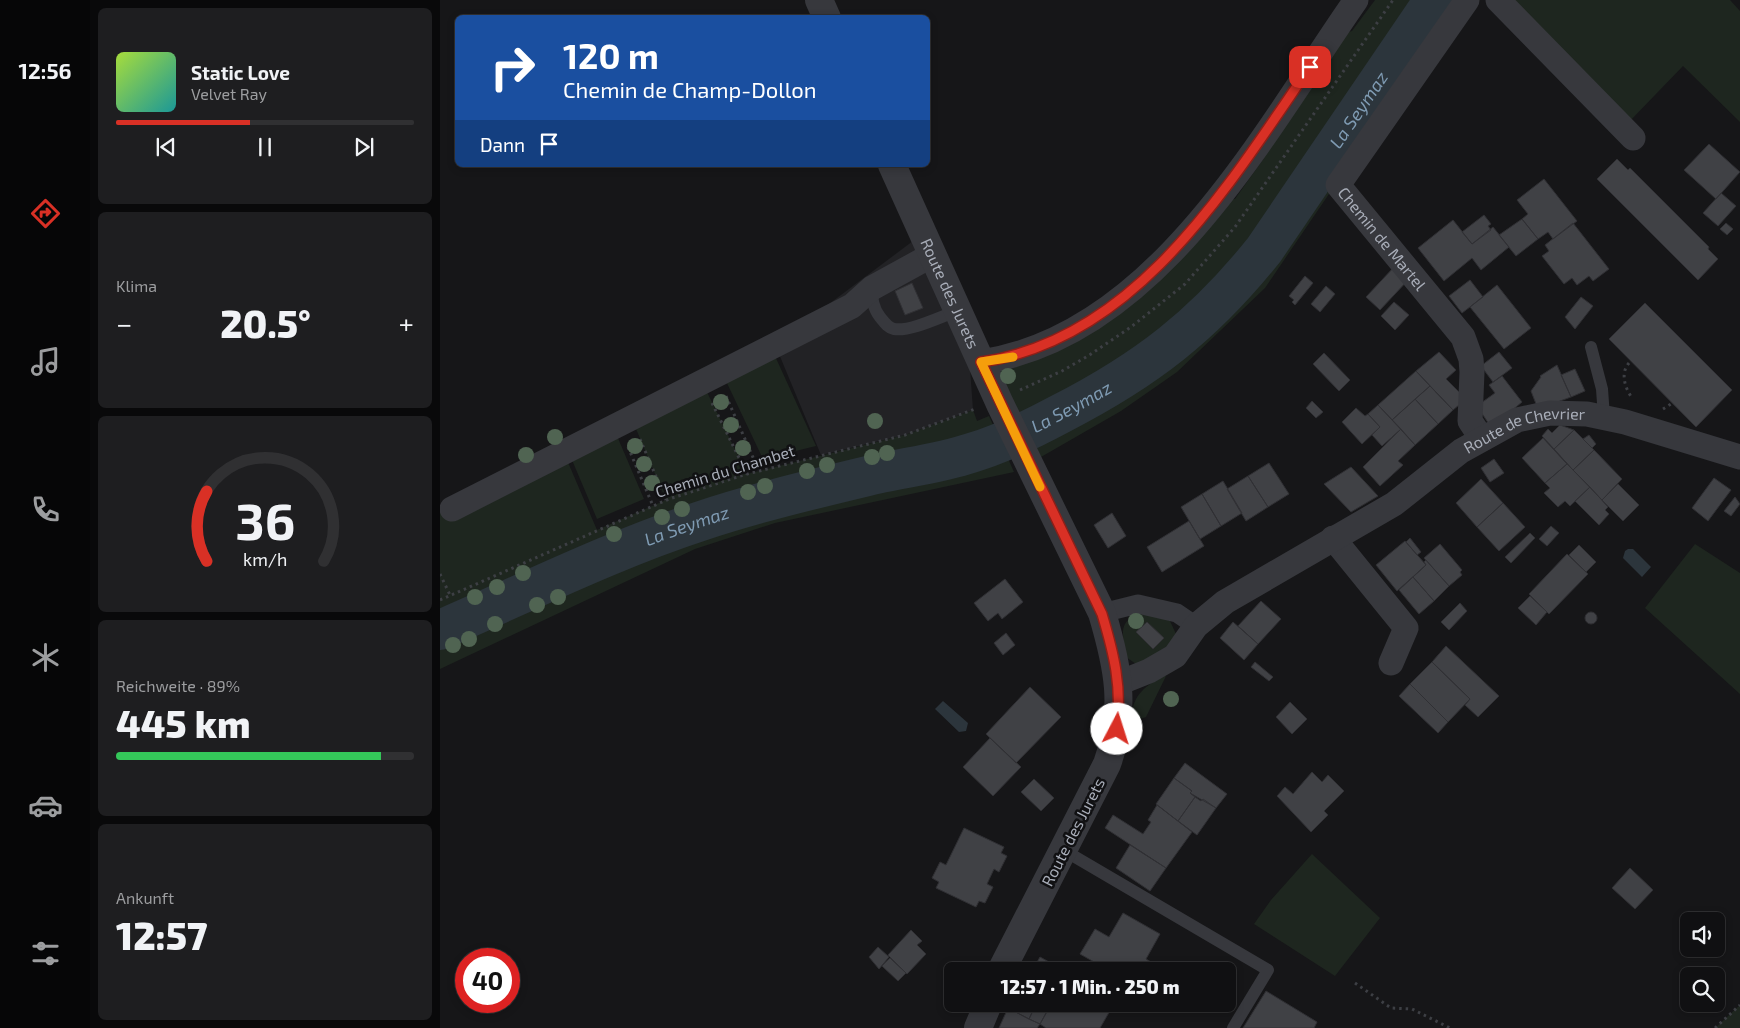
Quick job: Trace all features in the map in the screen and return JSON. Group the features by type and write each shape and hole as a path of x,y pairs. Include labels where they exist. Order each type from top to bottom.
{"street":[{"path":"819,0 826,15"},
{"path":"981,362 1009,358 1057,340 1102,313 1163,262 1194,230 1229,184 1356,0"},
{"name":"Chemin de Martel","path":"1467,0 1338,185 1463,338 1468,348 1472,372 1470,421 1482,439"},
{"path":"1498,0 1633,138"},
{"name":"Route des Jurets","path":"893,167 999,401 1102,614 1112,648 1119,684 1120,709 1112,750 1100,780 1065,851 1006,962"},
{"path":"452,509 852,306 872,288 932,255"},
{"name":"Route de Chevrier","path":"1119,684 1149,671 1174,656 1196,626 1225,602 1394,504 1461,451 1517,420 1550,413 1587,414 1740,457"},
{"path":"1333,538 1406,628 1391,663"},
{"path":"1102,614 1138,604 1177,613 1196,626"},
{"path":"978,1028 985,1012"}],"lane":[{"path":"872,288 872,300 877,314 892,329 903,329 957,311"},
{"path":"1591,347 1602,388 1604,418"},
{"path":"1065,851 1268,970 1233,1028"}],"path":[{"path":"1629,363 1623,372 1624,380 1630,398 1639,401"},
{"path":"710,378 760,471"},
{"path":"710,378 747,474"},
{"name":"Chemin du Chambet","path":"440,600 666,500 747,474 905,435 999,401"},
{"path":"1656,408 1662,410 1672,404"},
{"path":"625,421 666,500"},
{"path":"625,421 653,506"},
{"path":"440,574 450,595"},
{"path":"1355,983 1391,1008 1412,1009 1450,1028"},
{"path":"1715,1028 1740,1005"}],"shaded area":[{"path":"1375,0 1461,0 1265,288 1177,372 1121,411 1041,457 1009,394 981,362 1057,340 1216,201 1235,199 1264,158 1261,138 1331,37 1352,31"},
{"path":"1509,0 1730,0 1740,11 1740,122 1683,66 1627,124"},
{"path":"913,241 970,368 973,410 905,435 821,455 779,354 825,307"},
{"path":"775,356 816,446 763,459 726,381"},
{"path":"705,388 747,474 905,435 973,410 977,421 989,416 1014,472 775,523 695,549 440,669 440,509 561,446 597,530 666,500 634,424"},
{"path":"617,436 644,499 597,519 572,460"},
{"path":"1695,544 1740,573 1740,694 1645,608"},
{"path":"1633,549 1651,567 1642,577 1623,558 1625,551"},
{"path":"1148,612 1170,621 1176,634 1164,653 1136,664 1126,657 1123,640 1124,627 1131,618"},
{"path":"1162,675 1166,676 1146,717 1131,722 1133,705 1139,694"},
{"path":"943,701 968,723 966,731 959,732 935,709"},
{"path":"1312,854 1380,918 1335,976 1254,924 1271,900"},
{"path":"1740,1005 1740,1028 1715,1028"}],"building":[{"path":"1709,144 1740,172 1716,199 1684,170"},
{"path":"1617,159 1628,170 1630,168 1709,247 1708,249 1718,259 1698,280 1597,179"},
{"path":"1544,179 1577,221 1553,239 1548,232 1538,239 1522,219 1528,214 1517,200"},
{"path":"1721,193 1736,206 1718,226 1703,213"},
{"path":"1484,215 1491,224 1488,226 1491,230 1472,244 1462,232"},
{"path":"1522,219 1538,239 1516,256 1499,235"},
{"path":"1453,220 1472,244 1493,227 1509,247 1481,270 1472,258 1444,281 1418,248"},
{"path":"1573,223 1609,269 1593,281 1589,276 1577,285 1572,278 1564,284 1542,256 1549,251 1545,245"},
{"path":"1726,223 1733,229 1727,235 1720,229"},
{"path":"1395,266 1409,279 1380,310 1366,297"},
{"path":"1305,276 1313,283 1295,305 1292,302 1294,300 1289,296"},
{"path":"1470,280 1483,297 1462,313 1449,296"},
{"path":"912,283 923,308 905,315 895,291"},
{"path":"1497,285 1531,328 1504,349 1470,307"},
{"path":"1326,286 1335,294 1320,312 1311,304"},
{"path":"1581,297 1593,306 1575,329 1565,317"},
{"path":"1394,302 1409,315 1395,330 1381,316"},
{"path":"1645,303 1732,390 1696,427 1609,339"},
{"path":"1439,352 1456,370 1446,379 1466,399 1453,410 1416,371"},
{"path":"1499,352 1512,368 1493,382 1481,366"},
{"path":"1324,353 1350,380 1339,391 1313,364"},
{"path":"1557,365 1571,397 1538,409 1531,391 1540,376"},
{"path":"1575,369 1585,391 1571,397 1561,375"},
{"path":"1416,371 1430,386 1392,420 1378,405"},
{"path":"1502,376 1522,402 1510,412 1489,424 1477,406 1495,393 1489,385"},
{"path":"1430,386 1453,410 1438,424 1415,399"},
{"path":"1415,399 1438,424 1415,445 1392,420"},
{"path":"1312,401 1323,412 1316,418 1306,408"},
{"path":"1378,405 1401,429 1382,446 1372,435 1380,427 1368,414"},
{"path":"1356,408 1365,416 1368,414 1380,427 1362,444 1342,422"},
{"path":"1560,425 1574,430 1554,449 1542,436 1548,429 1552,433"},
{"path":"1401,429 1415,445 1398,461 1403,465 1380,486 1363,467"},
{"path":"1574,430 1594,450 1573,470 1554,449"},
{"path":"1589,435 1596,444 1592,448 1583,439"},
{"path":"1543,438 1567,464 1545,483 1522,458"},
{"path":"1594,450 1622,479 1602,500 1573,470"},
{"path":"1494,459 1504,473 1490,482 1481,468"},
{"path":"1269,463 1289,494 1268,507 1248,476"},
{"path":"1567,464 1590,487 1570,506 1565,501 1558,507 1544,493 1550,488 1545,483"},
{"path":"1351,467 1378,496 1351,512 1324,484"},
{"path":"1248,476 1268,507 1246,521 1227,489"},
{"path":"1714,478 1731,490 1708,521 1692,508"},
{"path":"1481,479 1503,503 1477,527 1456,503"},
{"path":"1223,481 1242,513 1221,526 1202,494"},
{"path":"1618,484 1639,505 1623,521 1602,500"},
{"path":"1590,487 1608,507 1605,510 1609,514 1599,525 1575,501"},
{"path":"1202,494 1221,526 1200,539 1181,507"},
{"path":"1735,497 1740,504 1731,516 1724,511"},
{"path":"1503,503 1525,527 1499,551 1477,527"},
{"path":"1112,513 1126,536 1108,548 1094,525"},
{"path":"1189,521 1204,546 1162,572 1147,547"},
{"path":"1551,526 1559,533 1547,546 1539,539"},
{"path":"1530,533 1535,538 1511,563 1505,557"},
{"path":"1410,538 1421,552 1417,555 1406,542"},
{"path":"1405,541 1426,565 1397,591 1376,565"},
{"path":"1440,544 1462,570 1460,572 1462,575 1449,586 1424,558"},
{"path":"1579,545 1596,562 1586,572 1569,555"},
{"path":"1567,554 1588,574 1549,614 1529,594"},
{"path":"1426,560 1449,586 1434,601 1413,577 1426,565 1424,562"},
{"path":"1413,577 1434,601 1419,614 1399,590"},
{"path":"1005,579 1023,602 1002,619 998,613 988,621 974,603"},
{"path":"1530,596 1547,612 1536,625 1518,608"},
{"path":"1261,601 1281,619 1258,644 1238,626"},
{"path":"1460,603 1467,611 1449,630 1441,622"},
{"path":"1589,612 1593,612 1597,618 1593,624 1589,624 1585,620 1585,616"},
{"path":"1147,622 1164,638 1153,649 1136,632"},
{"path":"1233,622 1258,644 1244,660 1220,638"},
{"path":"1006,633 1015,645 1003,655 994,643"},
{"path":"1446,646 1499,696 1478,717 1465,705 1470,699 1432,662"},
{"path":"1255,662 1273,677 1269,681 1251,667"},
{"path":"1432,662 1470,699 1448,722 1410,684"},
{"path":"1410,684 1448,722 1438,733 1399,696"},
{"path":"1030,687 1061,717 1016,763 986,734"},
{"path":"1290,702 1307,719 1292,734 1276,717"},
{"path":"990,738 1021,767 993,796 963,767"},
{"path":"1185,763 1227,794 1216,808 1190,793 1192,791 1174,778"},
{"path":"1312,772 1322,782 1328,775 1344,791 1324,811 1328,815 1311,832 1277,796 1285,787 1293,794"},
{"path":"1174,778 1192,791 1190,793 1195,797 1178,821 1156,804"},
{"path":"1034,779 1054,798 1041,811 1021,792"},
{"path":"1195,797 1201,801 1203,799 1216,808 1197,835 1178,821"},
{"path":"1157,805 1192,832 1166,868 1105,828 1113,815 1143,834 1151,822 1148,820"},
{"path":"964,828 1004,847 1001,853 1007,856 999,872 994,869 987,884 993,887 985,903 979,901 976,907 936,888 939,882 932,878 940,862 946,865"},
{"path":"1130,845 1166,868 1150,891 1116,868"},
{"path":"1630,868 1653,890 1635,909 1612,888"},
{"path":"1123,913 1160,934 1146,959 1151,962 1094,962 1080,954 1095,929 1109,937"},
{"path":"911,930 922,941 917,945 926,954 907,974 888,955"},
{"path":"878,947 889,957 879,969 869,957"},
{"path":"1040,957 1049,962 1037,962"},
{"path":"890,958 906,973 898,981 882,966"},
{"path":"1266,991 1317,1022 1314,1028 1243,1028"},
{"path":"1006,1012 1016,1012 1040,1024 1037,1028 999,1028"},
{"path":"1016,1012 1032,1012 1029,1019"},
{"path":"1032,1012 1047,1012 1040,1024 1029,1019"},
{"path":"1047,1012 1109,1012 1100,1028 1046,1028 1040,1024"}],"waterway":[{"name":"La Seymaz","path":"440,630 602,558 668,532 788,496 876,474 948,460 994,445 1049,420 1147,363 1172,344 1219,301 1264,250 1434,0"}],"slow traffic":[{"path":"1013,357 981,362 1040,487"}],"route":[{"path":"1117,729 1120,709 1119,684 1112,648 1102,614 981,362 1009,358 1057,340 1102,313 1163,262 1194,230 1229,184 1310,67"}]}
